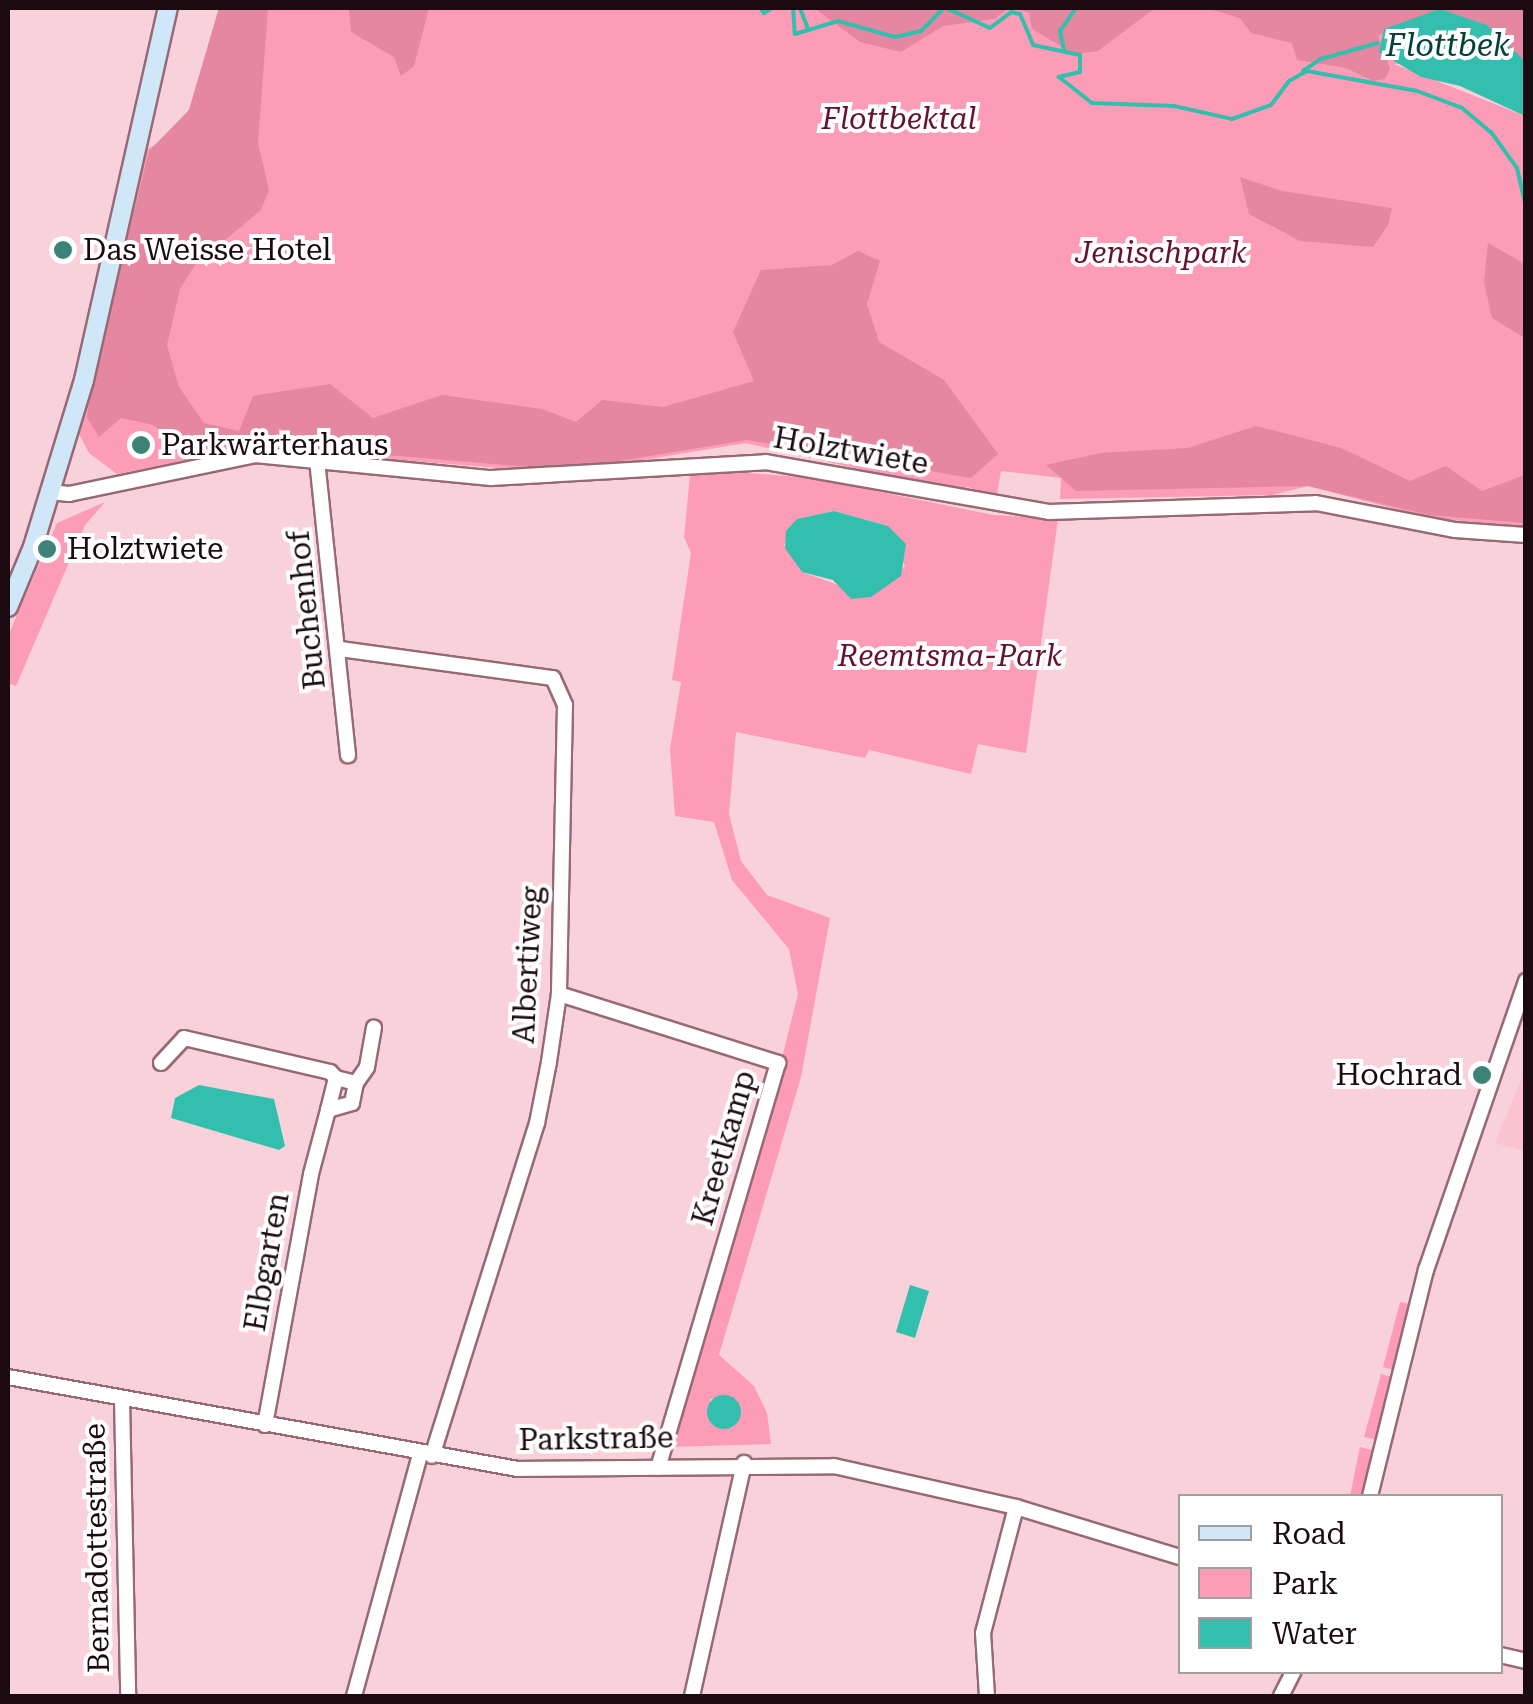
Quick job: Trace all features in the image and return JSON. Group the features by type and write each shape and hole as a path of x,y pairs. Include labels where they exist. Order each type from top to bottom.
{"main road":[{"path":"8,607 50,492 97,328 168,8"}],"street":[{"name":"Holztwiete","path":"50,492 69,494 255,456 317,460 397,473 548,479 766,462 1048,512 1316,503 1455,530 1526,536"},
{"name":"Buchenhof","path":"317,460 340,648 348,755"},
{"name":"Albertiweg","path":"340,648 552,678 562,689 559,994 537,1123 426,1455 354,1696"},
{"path":"1370,1494 1426,1270 1526,982"},
{"name":"Kreetkamp","path":"559,994 778,1062 658,1468"},
{"path":"328,1110 352,1103 356,1083 367,1067 374,1028"},
{"path":"162,1063 184,1038 330,1072 336,1078 356,1083"},
{"name":"Elbgarten","path":"265,1425 336,1078"},
{"name":"Parkstraße","path":"8,1377 426,1455 540,1471 744,1462 885,1474 1016,1506 1178,1556"},
{"name":"Bernadottestraße","path":"122,1399 128,1696"},
{"path":"692,1696 744,1462"},
{"path":"988,1696 982,1634 1016,1506"}],"shaded area":[{"path":"219,8 268,8 258,143 269,190 261,210 195,265 180,289 167,345 179,387 204,423 239,431 253,396 330,384 373,418 442,395 542,409 576,422 602,400 663,407 754,381 733,332 761,270 832,265 858,251 880,261 867,304 879,342 944,380 998,454 971,478 747,440 564,470 246,443 190,452 153,425 121,418 99,437 87,418 91,386 149,151 189,110"},
{"path":"349,8 429,8 414,66 401,76 394,57 351,32"},
{"path":"814,8 1009,8 994,19 943,26 901,52 860,42"},
{"path":"1016,8 1155,8 1098,51 1074,54 1032,29 1029,13"},
{"path":"1206,8 1525,8 1525,61 1487,25 1440,9 1378,36 1390,69 1385,79 1373,81 1346,68 1297,60 1292,43 1251,33 1240,18"},
{"path":"1240,177 1282,191 1392,208 1388,225 1373,247 1300,241 1249,214"},
{"path":"1488,243 1525,264 1525,338 1492,318 1484,282"},
{"path":"1256,426 1341,448 1410,481 1446,466 1482,491 1525,475 1525,523 1429,515 1308,486 1076,491 1046,465 1101,453 1188,448"},
{"path":"1525,1071 1525,1151 1495,1143"}],"green space":[{"name":"Jenischpark","path":"219,8 1525,8 1525,61 1394,64 1525,116 1525,527 1430,518 1308,486 1272,495 1060,499 1061,478 1001,471 996,499 968,487 955,491 746,443 564,473 248,448 117,474 89,453 79,434 146,150 169,136 189,110"},
{"name":"Reemtsma-Park","path":"723,471 812,478 993,515 1058,519 1026,753 978,744 971,774 869,750 865,758 736,732 729,814 741,861 767,895 830,918 801,1077 719,1355 754,1386 767,1413 771,1444 669,1447 759,1150 798,994 789,949 732,880 714,822 675,816 670,749 681,682 672,680 691,553 684,537 690,475","holes":["834,511 888,526 905,566 871,597 802,572 784,545 797,519","710,1399 738,1405 733,1427 713,1424"]},
{"path":"105,502 85,525 16,686 8,683 8,636 57,523"},
{"path":"1400,1302 1410,1304 1394,1370 1383,1367"},
{"path":"1381,1374 1392,1377 1379,1440 1364,1437"},
{"path":"1360,1447 1376,1451 1364,1494 1350,1494"}],"water":[{"name":"Flottbek","path":"1440,9 1487,25 1525,61 1525,116 1460,86 1421,77 1379,52 1384,29"},
{"path":"834,511 888,526 906,544 901,576 871,597 851,599 833,580 802,572 785,548 786,531 797,519"},
{"path":"199,1085 274,1099 285,1146 279,1150 171,1118 175,1098"},
{"path":"910,1285 929,1291 915,1338 896,1332"},
{"path":"724,1395 736,1400 741,1412 736,1424 724,1429 712,1424 707,1412 712,1400"}],"waterway":[{"name":"Flottbek","path":"760,8 764,13 772,8"},
{"name":"Flottbek","path":"793,8 795,34 838,21 895,37 921,31 944,8"},
{"path":"800,8 808,29"},
{"name":"Flottbek","path":"946,8 990,28 1011,12 1020,14 1033,45 1080,55 1080,72 1059,77 1092,103 1174,106 1232,119 1271,105 1289,81 1307,71 1417,91 1462,108 1491,132 1517,168 1526,207"},
{"path":"1064,50 1060,31 1076,8"},
{"name":"Flottbek","path":"1303,71 1321,59 1378,43"}],"place":[{"name":"Das Weisse Hotel","path":"63,250"},
{"name":"Parkwärterhaus","path":"141,445"},
{"name":"Holztwiete","path":"47,549"},
{"name":"Hochrad","path":"1482,1075"}],"park label":[{"name":"Flottbektal","path":"899,119"}]}
